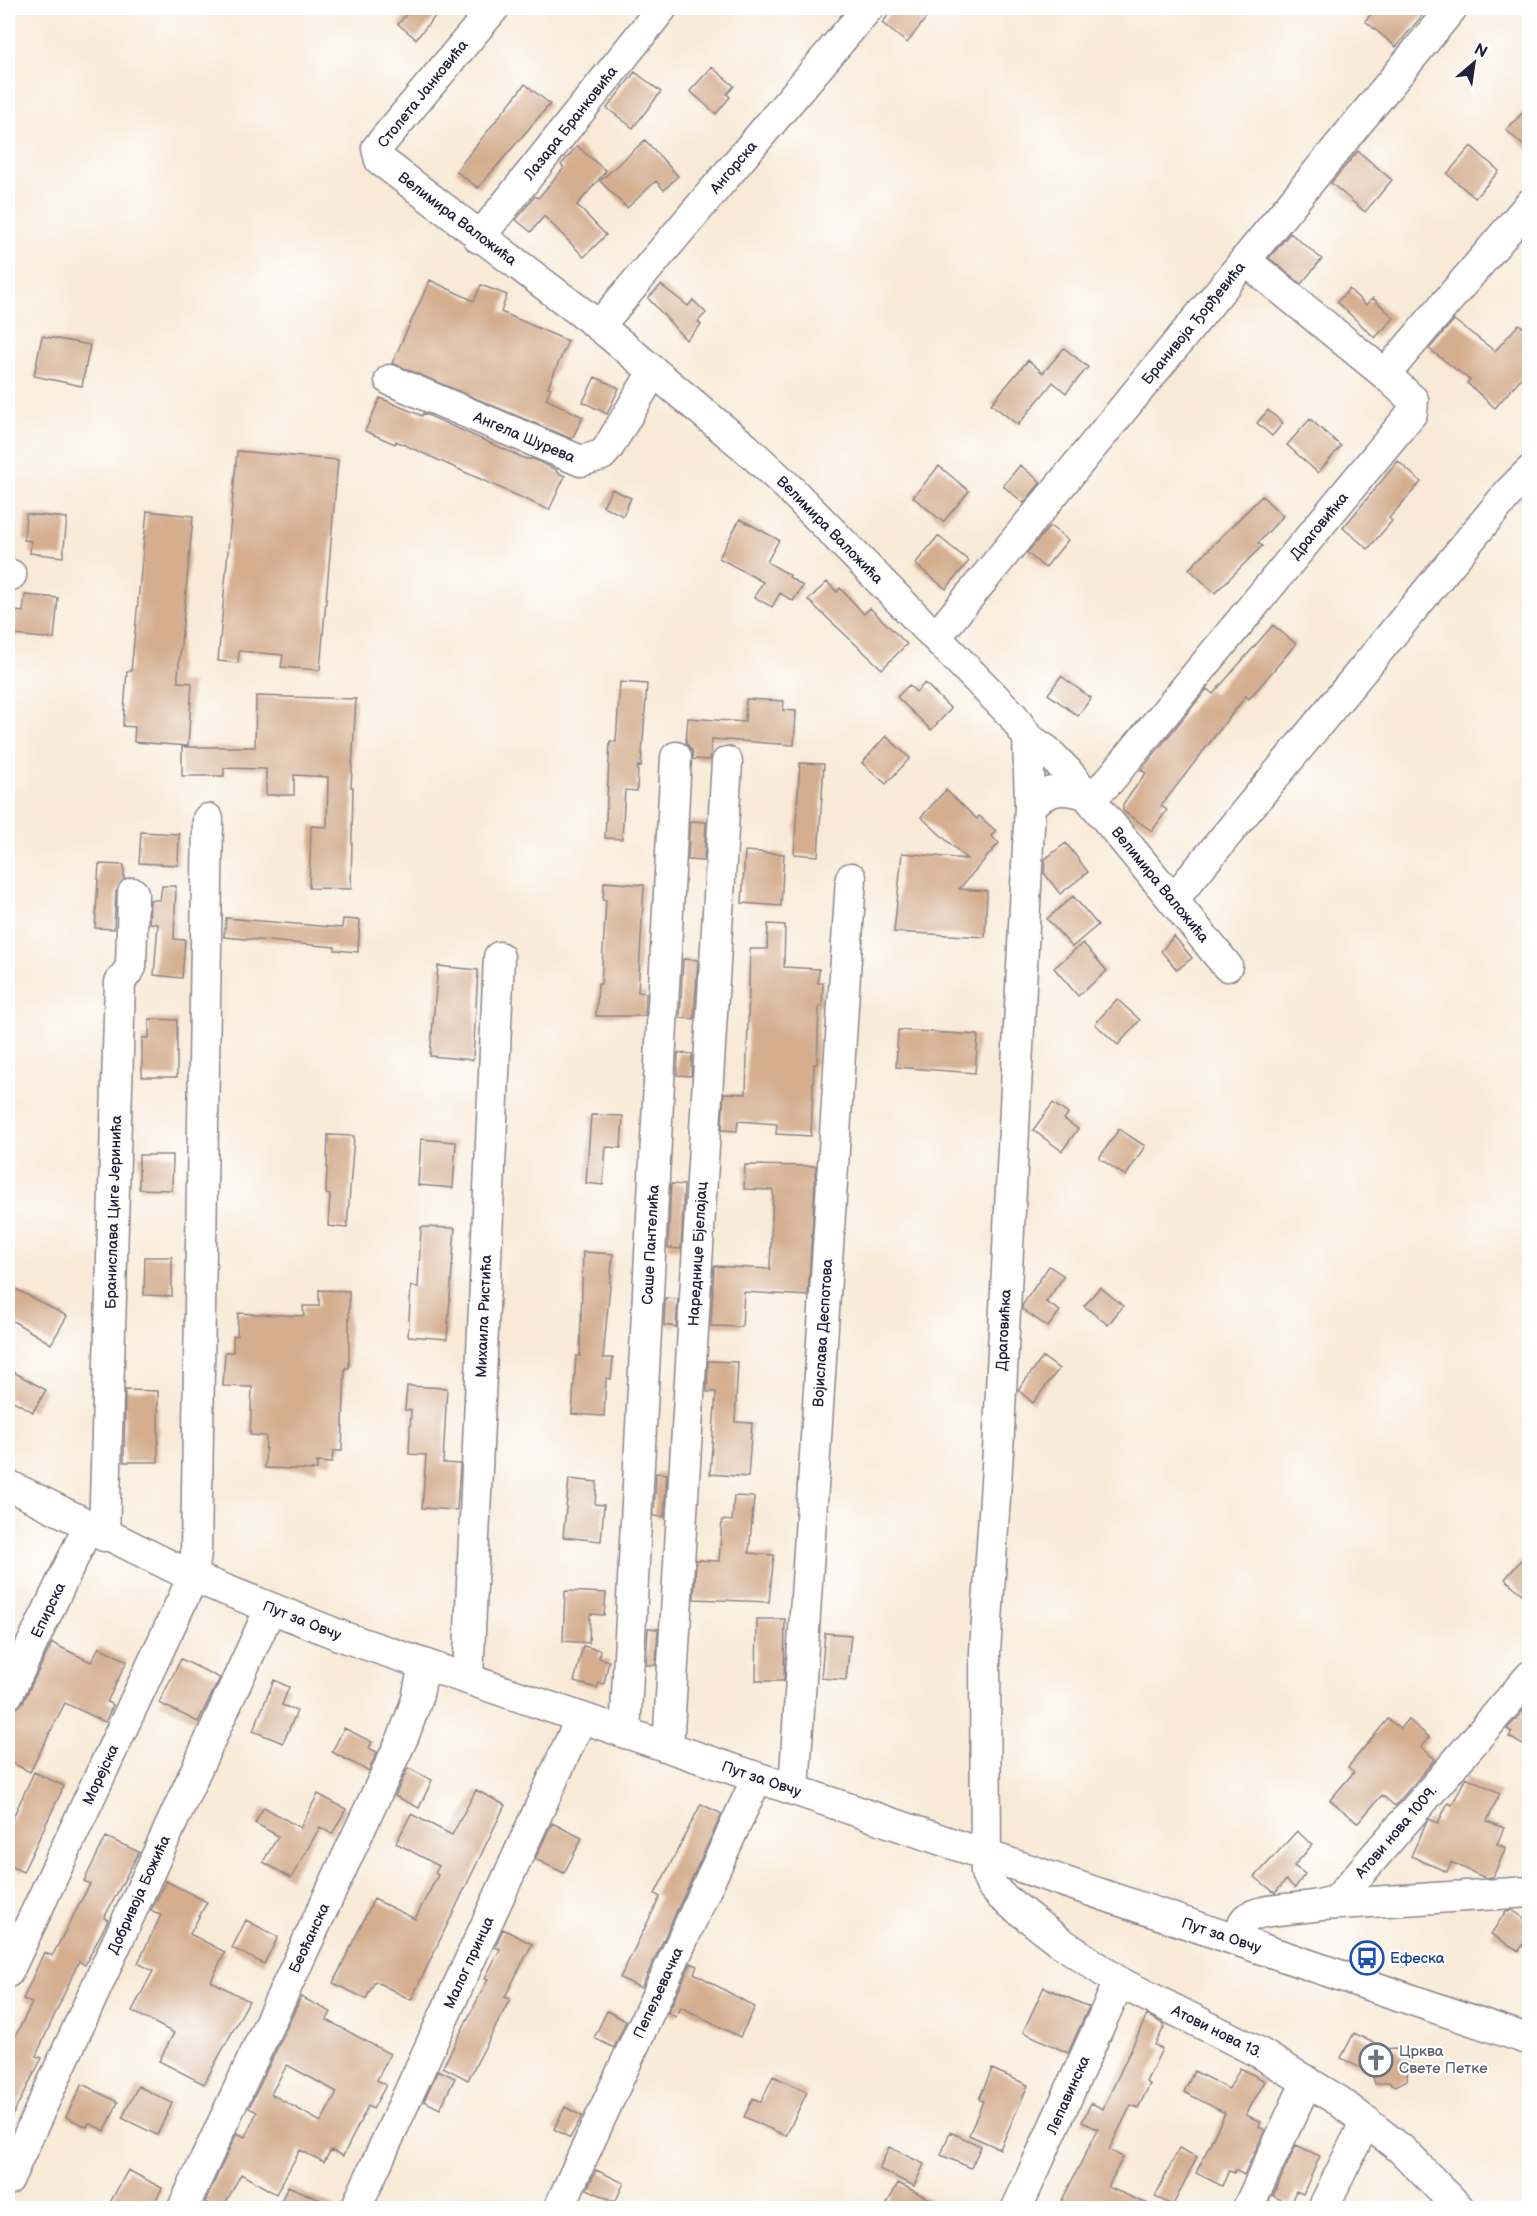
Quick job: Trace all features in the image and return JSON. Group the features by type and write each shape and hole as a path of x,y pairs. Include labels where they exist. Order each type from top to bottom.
{"street":[{"name":"Столета Јанковића","path":"376,154 377,148 494,8"},
{"name":"Лазара Бранковића","path":"479,238 662,8"},
{"name":"Ангорска","path":"599,326 868,8"},
{"name":"Бранивоја Ђорђевића","path":"936,637 1452,8"},
{"name":"Велимира Валожића","path":"376,154 380,160 479,238 599,326 787,486 1013,716 1028,738 1046,750 1227,966"},
{"path":"1245,260 1387,376 1388,371 1530,204"},
{"name":"Ангела Шурева","path":"390,380 581,461 602,455 608,448 653,372"},
{"name":"Драговићка","path":"1030,805 1047,792 1060,789 1097,791 1107,782 1412,413 1413,400 1387,376"},
{"path":"1173,900 1520,481"},
{"name":"Драговићка","path":"986,1855 985,1653 998,1451 1030,805 1028,738"},
{"name":"Саше Пантелића","path":"625,1733 676,757"},
{"name":"Нареднице Бјелајац","path":"668,1747 727,762"},
{"name":"Морејска","path":"8,1972 193,1577 196,1552 208,819"},
{"name":"Војислава Деспотова","path":"794,1790 851,878"},
{"name":"Бранислава Циге Јеринића","path":"96,1531 120,982 131,967 133,893"},
{"name":"Михаила Ристића","path":"468,1678 499,957"},
{"name":"Пут за Овчу","path":"8,1485 96,1531 193,1577 270,1609 581,1718 1530,2040"},
{"name":"Епирска","path":"8,1694 96,1531"},
{"name":"Добривоја Божића","path":"8,2180 270,1609"},
{"name":"Беоћанска","path":"183,2208 404,1735 417,1699 424,1664"},
{"name":"Атови нова 1009.","path":"1236,1940 1242,1925 1251,1917 1323,1905 1338,1899 1530,1676"},
{"name":"Малог принца","path":"356,2208 581,1718"},
{"name":"Пепељевачка","path":"559,2208 757,1778"},
{"name":"Атови нова 13.","path":"986,1855 986,1873 991,1885 1001,1896 1059,1941 1119,1982 1258,2052 1307,2081 1366,2121 1401,2149 1449,2204"},
{"path":"1323,1905 1530,1892"},
{"name":"Лепавинска","path":"1017,2208 1119,1982"},
{"path":"1248,2208 1307,2081"},
{"path":"1323,2208 1366,2121"}],"building":[{"path":"412,8 442,8 416,39 398,24"},
{"path":"894,8 915,8 927,17 907,43 882,23"},
{"path":"1377,8 1411,8 1422,16 1396,47 1365,21"},
{"path":"712,67 734,86 727,94 730,97 716,114 690,91"},
{"path":"635,72 661,92 633,128 607,108"},
{"path":"525,84 550,104 478,188 456,171"},
{"path":"1530,105 1530,151 1506,130"},
{"path":"645,140 678,176 664,190 656,181 627,208 600,181"},
{"path":"577,146 606,171 577,205 606,235 584,257 544,216 531,232 516,220 535,196 538,198 564,168 561,165"},
{"path":"1471,146 1499,171 1475,198 1447,174"},
{"path":"1358,151 1392,180 1365,212 1331,183"},
{"path":"1290,233 1322,259 1301,284 1269,258"},
{"path":"430,280 474,301 481,285 507,295 501,312 568,341 548,387 551,388 546,399 583,417 572,439 392,363"},
{"path":"661,285 688,306 693,300 706,313 698,321 701,325 686,340 648,298"},
{"path":"1349,289 1366,305 1373,298 1394,318 1375,338 1337,302"},
{"path":"1454,320 1495,351 1519,324 1530,333 1530,368 1495,408 1467,383 1470,380 1429,349"},
{"path":"42,336 90,345 82,386 34,376"},
{"path":"1064,348 1088,367 1066,393 1053,382 1018,425 991,404 1028,360 1043,373"},
{"path":"595,377 619,388 607,414 583,402"},
{"path":"380,398 422,416 423,413 526,459 533,459 557,470 556,472 565,476 549,510 396,441 395,444 365,431"},
{"path":"1268,410 1283,423 1272,436 1257,423"},
{"path":"1310,419 1341,446 1318,473 1287,445"},
{"path":"237,451 338,460 320,670 281,667 283,655 239,651 238,663 218,661"},
{"path":"1398,461 1421,482 1389,518 1392,521 1368,549 1343,528"},
{"path":"1020,465 1041,482 1024,503 1003,486"},
{"path":"939,466 969,491 943,522 913,497"},
{"path":"612,489 631,498 623,516 603,506"},
{"path":"1262,496 1283,516 1258,543 1262,546 1215,593 1189,569"},
{"path":"147,511 193,516 178,675 178,682 192,683 188,746 134,742 135,727 123,726 127,671 131,671"},
{"path":"26,514 67,518 63,557 30,553 31,541 24,540"},
{"path":"740,519 779,540 767,562 790,575 789,577 803,586 793,601 780,593 772,607 754,597 763,582 719,558"},
{"path":"1050,526 1068,540 1045,568 1027,553"},
{"path":"938,536 969,561 946,589 915,564"},
{"path":"827,582 837,592 840,588 864,614 870,608 907,644 882,669 808,600"},
{"path":"25,595 58,598 54,639 14,635 16,611 23,612"},
{"path":"1273,625 1296,644 1249,699 1246,696 1201,754 1161,806 1167,810 1152,831 1123,811 1123,804 1146,773 1141,770 1207,689 1213,694"},
{"path":"1061,676 1091,698 1078,716 1048,694"},
{"path":"620,682 647,684 641,767 638,766 637,791 625,790 622,839 605,838 610,741 616,742"},
{"path":"925,683 951,709 931,730 897,697 909,685 916,692"},
{"path":"256,696 356,699 351,787 353,787 351,889 309,888 311,826 327,827 328,777 294,775 294,795 266,795 266,769 224,768 224,776 182,776 182,747 255,747"},
{"path":"746,699 784,701 783,710 796,711 794,745 712,739 710,760 693,759 692,750 686,743 688,718 745,722"},
{"path":"886,736 910,758 886,784 862,763"},
{"path":"800,763 824,764 818,856 794,854"},
{"path":"946,790 977,819 979,816 996,831 991,836 999,843 959,889 987,891 985,937 894,932 902,853 967,859 921,817"},
{"path":"690,821 706,822 704,861 688,860"},
{"path":"141,832 179,834 178,865 139,863"},
{"path":"1066,843 1088,872 1060,894 1044,873 1045,859"},
{"path":"745,851 784,854 781,906 742,903"},
{"path":"99,864 124,865 124,879 116,892 114,929 95,928"},
{"path":"604,882 644,885 638,992 646,993 645,1016 596,1016 598,984 601,984 606,900 603,900"},
{"path":"162,886 176,886 174,939 185,940 182,978 154,975 158,924 149,923 150,900 160,900"},
{"path":"1073,896 1098,925 1072,947 1047,919"},
{"path":"226,918 342,928 343,919 360,920 358,952 335,950 335,947 224,937"},
{"path":"768,924 785,925 784,967 819,969 818,983 823,983 822,1006 819,1006 817,1064 814,1064 811,1136 776,1134 777,1124 738,1121 737,1131 722,1130 724,1093 746,1094 750,949 767,949"},
{"path":"1174,936 1192,958 1177,970 1161,951"},
{"path":"1083,943 1107,971 1078,996 1054,968"},
{"path":"683,959 698,960 694,1019 680,1018"},
{"path":"438,966 478,970 473,1060 430,1056"},
{"path":"1117,999 1140,1020 1118,1045 1095,1024"},
{"path":"149,1019 177,1020 177,1077 142,1077 142,1038 149,1038"},
{"path":"898,1030 978,1035 975,1073 896,1067"},
{"path":"678,1053 692,1054 691,1076 677,1075"},
{"path":"1053,1103 1068,1114 1064,1119 1078,1129 1062,1151 1033,1130"},
{"path":"591,1115 623,1116 621,1148 606,1147 603,1185 586,1183"},
{"path":"1119,1129 1145,1146 1126,1176 1099,1158"},
{"path":"328,1135 354,1136 347,1228 328,1226 330,1195 326,1194"},
{"path":"421,1139 456,1142 453,1188 418,1185"},
{"path":"139,1155 173,1155 172,1190 139,1189"},
{"path":"745,1165 816,1166 808,1296 744,1292 742,1327 711,1326 714,1266 770,1269 773,1190 744,1189"},
{"path":"671,1184 684,1185 681,1249 668,1248"},
{"path":"421,1227 455,1228 447,1339 408,1336 411,1286 418,1287"},
{"path":"583,1252 613,1254 603,1358 613,1358 611,1379 606,1378 604,1416 572,1414 576,1356 580,1356"},
{"path":"145,1257 172,1257 172,1296 144,1295"},
{"path":"1049,1266 1064,1276 1046,1302 1060,1311 1048,1327 1022,1309 1023,1304"},
{"path":"8,1285 67,1316 51,1344 8,1318"},
{"path":"1100,1287 1123,1306 1108,1325 1084,1306"},
{"path":"319,1290 349,1291 349,1368 345,1368 342,1451 333,1451 332,1463 317,1462 317,1470 265,1468 266,1436 250,1435 252,1387 223,1386 225,1352 233,1352 233,1336 237,1336 238,1313 304,1316 303,1306 319,1306"},
{"path":"665,1298 678,1299 676,1327 664,1325"},
{"path":"1043,1357 1059,1369 1033,1403 1018,1390"},
{"path":"708,1361 738,1362 735,1422 752,1423 748,1477 710,1474 716,1392 707,1392"},
{"path":"8,1369 46,1390 33,1412 8,1398"},
{"path":"407,1386 447,1388 443,1463 460,1464 457,1510 422,1508 426,1455 409,1454 411,1410 405,1410"},
{"path":"125,1390 158,1391 158,1462 124,1462"},
{"path":"656,1473 667,1474 664,1517 654,1516"},
{"path":"569,1479 597,1482 595,1504 604,1505 601,1541 563,1537"},
{"path":"734,1496 754,1497 749,1553 774,1555 769,1602 694,1599 696,1560 719,1561 722,1520 732,1521"},
{"path":"1530,1550 1530,1601 1505,1579"},
{"path":"565,1591 606,1593 604,1615 590,1614 589,1643 563,1641"},
{"path":"757,1619 785,1619 784,1681 756,1681"},
{"path":"648,1628 658,1629 656,1665 646,1665"},
{"path":"825,1633 851,1635 846,1680 821,1678"},
{"path":"52,1643 91,1662 99,1647 127,1661 107,1702 113,1705 105,1722 65,1703 30,1772 8,1761 8,1711 17,1708 23,1702"},
{"path":"583,1646 600,1650 599,1658 609,1661 604,1684 599,1683 597,1688 574,1682"},
{"path":"181,1659 220,1678 198,1722 159,1703"},
{"path":"274,1680 289,1687 282,1705 297,1711 283,1743 253,1731"},
{"path":"1530,1703 1530,1749 1509,1737 1512,1732 1507,1729"},
{"path":"1388,1719 1400,1728 1408,1719 1429,1737 1421,1747 1435,1759 1395,1806 1382,1795 1358,1823 1330,1800 1354,1772 1348,1767"},
{"path":"344,1728 372,1742 369,1748 377,1752 368,1771 332,1752"},
{"path":"408,1768 432,1780 419,1808 395,1796"},
{"path":"34,1772 64,1786 23,1872 8,1865 8,1828"},
{"path":"1466,1777 1500,1793 1487,1821 1504,1828 1497,1844 1506,1848 1493,1877 1485,1878 1451,1862 1447,1872 1411,1856 1426,1823 1429,1819 1438,1823 1448,1803 1452,1805"},
{"path":"476,1790 505,1805 411,2000 375,1981 366,1999 333,1983 374,1899 415,1919 438,1875 435,1873 439,1866 396,1843 411,1814 452,1835"},
{"path":"318,1794 346,1809 332,1834 320,1827 291,1878 263,1862 278,1836 255,1823 264,1807 300,1828"},
{"path":"701,1804 722,1814 641,1988 620,1978 660,1897 655,1894"},
{"path":"552,1823 582,1838 564,1873 535,1859"},
{"path":"1297,1831 1312,1845 1294,1866 1305,1874 1295,1888 1286,1880 1275,1893 1255,1877"},
{"path":"106,1837 139,1852 104,1918 108,1920 85,1965 79,1961 36,2056 42,2058 8,2124 8,2051 32,2003 23,1999 44,1952 52,1956 90,1884 84,1881"},
{"path":"166,1881 207,1902 190,1934 225,1952 211,1981 249,2001 204,2084 159,2061 174,2033 132,2011 153,1971 138,1963 161,1915 151,1910"},
{"path":"1512,1910 1530,1922 1530,1934 1519,1951 1491,1934 1506,1911"},
{"path":"246,1920 278,1937 264,1964 232,1948"},
{"path":"503,1929 532,1944 505,1997 510,1999 468,2080 443,2067 488,1979 485,1978 500,1949 495,1947"},
{"path":"691,1963 697,1966 694,1973 755,2007 740,2037 681,2007 676,2017 668,2013"},
{"path":"1044,1987 1089,2007 1068,2053 1023,2032"},
{"path":"301,1997 331,2012 327,2020 390,2054 377,2080 386,2085 373,2109 368,2106 343,2156 331,2150 324,2162 300,2150 276,2194 241,2174 223,2208 217,2208 205,2202 237,2133 245,2137 257,2112 249,2108","holes":["287,2065 337,2092 321,2122 271,2094"]},
{"path":"607,2011 626,2021 614,2048 594,2038"},
{"path":"1147,2015 1165,2025 1155,2045 1162,2049 1146,2082 1150,2084 1138,2108 1131,2105 1109,2150 1123,2157 1108,2187 1157,2208 1058,2208 1098,2129 1082,2122 1091,2103 1103,2109"},
{"name":"Црква Свете Петке","path":"1354,2033 1385,2049 1396,2048 1408,2061 1407,2080 1396,2086 1388,2082 1375,2084 1372,2074 1341,2058"},
{"path":"1240,2068 1265,2081 1246,2115 1261,2122 1259,2127 1265,2130 1244,2175 1235,2170 1234,2173 1229,2171 1222,2186 1196,2173 1225,2113 1184,2092 1194,2071 1229,2089"},
{"path":"992,2069 1028,2085 1000,2149 969,2135 983,2101 979,2099"},
{"path":"438,2070 455,2078 440,2109 424,2101"},
{"path":"773,2076 807,2092 786,2136 744,2117 753,2098 761,2102"},
{"path":"82,2084 118,2102 105,2131 89,2123 87,2127 66,2117"},
{"path":"138,2086 172,2103 157,2135 122,2118"},
{"path":"565,2107 582,2116 570,2138 554,2129"},
{"path":"950,2132 981,2146 971,2168 941,2155"},
{"path":"1296,2145 1320,2156 1303,2194 1296,2191 1290,2204 1273,2196"},
{"path":"889,2147 924,2164 914,2186 879,2169"},
{"path":"1179,2148 1197,2157 1173,2205 1155,2197"},
{"path":"128,2170 162,2188 152,2208 107,2208"},
{"path":"596,2170 624,2183 615,2202 587,2189"},
{"path":"898,2183 947,2208 885,2208"},
{"path":"288,2186 339,2208 278,2208"}],"place":[{"name":"Ефеска","path":"1367,1958"},
{"name":"Црква Свете Петке","path":"1376,2060"}]}
